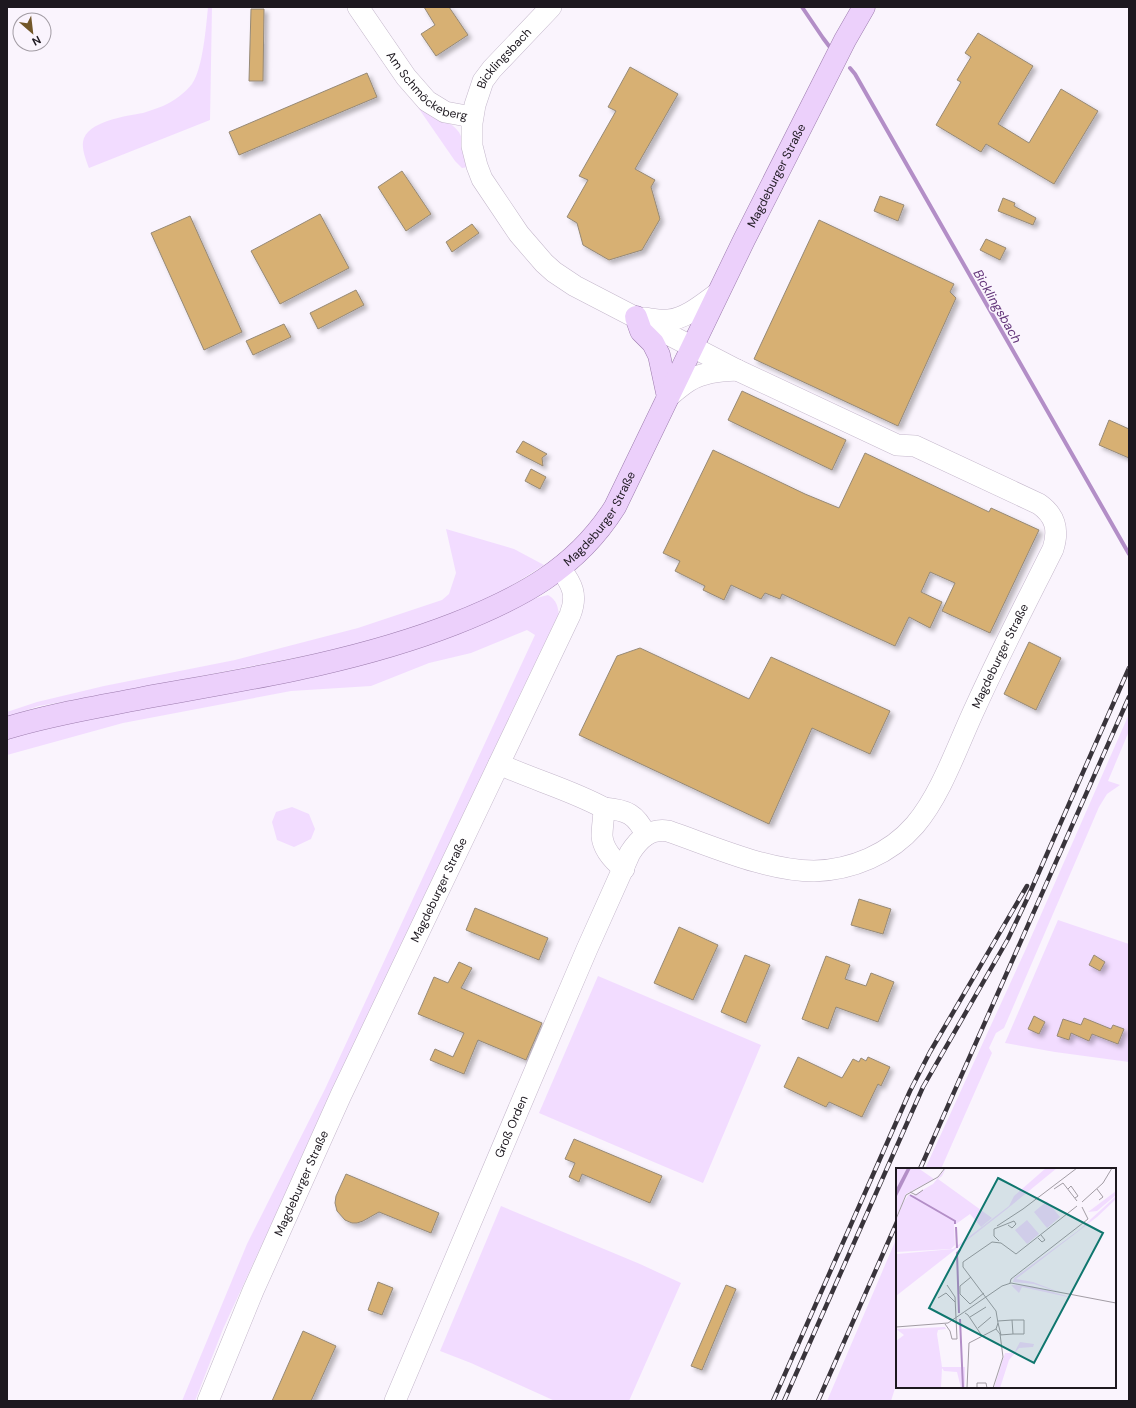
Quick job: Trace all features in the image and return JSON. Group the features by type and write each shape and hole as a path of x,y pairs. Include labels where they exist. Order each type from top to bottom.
{"main road":[{"name":"Magdeburger Straße","path":"560,568 578,553 609,516 693,347 718,293 845,40 864,7"},
{"path":"636,318 641,331 652,343 659,355 668,397"},
{"path":"7,728 64,713 257,677 370,652 441,629 477,615 524,592 560,568"}],"street":[{"name":"Am Schmöckeberg","path":"358,7 406,77 427,101 445,112 472,117 472,146 478,170 482,179 532,251 554,272 575,286 693,347"},
{"name":"Bicklingsbach","path":"472,117 477,94 483,81 492,69 550,7"},
{"path":"636,318 668,320 678,318 718,293"},
{"name":"Magdeburger Straße","path":"646,835 657,830 668,831 751,859 795,870 814,871 834,869 857,864 884,851 896,843 915,825 936,795 976,706 1053,549 1056,537 1055,525 1051,516 1043,506 915,446 897,445 737,370 693,347"},
{"name":"Magdeburger Straße","path":"668,397 694,378 704,374 737,370"},
{"name":"Magdeburger Straße","path":"208,1401 253,1291 341,1095 573,609 574,597 572,588 569,580 560,568"},
{"path":"499,764 584,797 604,808 620,809 636,817 646,835 641,839 627,861 616,863 610,855 602,836 604,808"},
{"name":"Groß Orden","path":"396,1401 543,1051 627,861"}],"shaded area":[{"path":"208,7 212,7 210,120 89,168 84,152 83,142 91,129 108,121 143,113 163,106 186,91 192,84 199,68 205,36"},
{"path":"417,104 448,122 457,130 463,142 468,167 462,168 455,161"},
{"path":"446,529 514,549 544,565 503,591 449,617 360,645 114,693 39,706 7,717 7,712 37,702 104,686 235,660 358,628 442,600 449,594 456,573"},
{"path":"548,595 556,604 559,616 258,1253 223,1329 195,1401 182,1401 247,1244 325,1089 535,635 527,630 471,653 429,663 371,686 291,691 123,723 7,755 7,738"},
{"path":"1129,714 1129,731 1108,781 1120,785 1107,794 1099,807 1004,1028 996,1033 989,1048 992,1053 941,1168 925,1168 1025,951"},
{"path":"292,807 309,814 315,829 311,839 294,847 277,840 272,822 276,812"},
{"path":"1058,920 1129,944 1129,1062 1055,1052 1005,1043"},
{"path":"598,976 761,1045 703,1183 539,1113"},
{"path":"501,1206 640,1264 681,1283 629,1401 555,1401 471,1363 440,1351"},
{"path":"896,1239 896,1385 891,1401 827,1401"}],"building":[{"path":"424,7 449,7 468,35 436,56 421,34 435,25"},
{"path":"251,9 264,9 263,81 249,81"},
{"path":"978,33 1033,66 998,124 1029,143 1061,89 1098,111 1054,184 986,144 981,152 936,125 961,82 957,80 971,57 965,53"},
{"path":"630,67 678,94 635,169 655,180 651,187 660,219 642,250 609,260 583,245 577,223 567,217 588,180 579,176 616,111 608,107"},
{"path":"367,73 377,97 239,155 229,132"},
{"path":"402,171 431,214 406,231 378,187"},
{"path":"880,196 904,205 898,221 874,211"},
{"path":"1003,198 1015,203 1014,206 1036,218 1033,225 998,211"},
{"path":"320,214 349,268 280,304 251,251"},
{"path":"190,216 242,332 204,350 151,233"},
{"path":"819,220 954,284 950,292 956,298 898,426 754,359"},
{"path":"472,224 479,233 452,252 446,242"},
{"path":"986,239 1006,248 1000,260 980,250"},
{"path":"356,290 364,305 318,329 310,313"},
{"path":"284,324 291,337 253,355 246,341"},
{"path":"742,391 846,440 832,470 728,420"},
{"path":"1109,420 1129,429 1129,458 1099,445"},
{"path":"523,441 547,454 542,458 543,466 516,452"},
{"path":"713,450 805,494 839,508 865,453 989,512 991,508 1039,530 990,633 942,611 955,583 930,572 921,592 942,602 930,628 909,617 895,646 782,594 780,599 765,593 761,599 731,585 724,600 703,590 705,586 675,571 680,561 663,553"},
{"path":"531,469 546,477 540,489 525,481"},
{"path":"1029,642 1061,658 1036,710 1004,694"},
{"path":"640,648 749,699 771,657 890,711 870,754 812,728 769,824 579,735 617,656"},
{"path":"859,899 891,909 883,934 851,925"},
{"path":"475,908 548,938 539,960 466,930"},
{"path":"679,927 718,945 693,1000 654,983"},
{"path":"745,955 770,965 746,1023 721,1012"},
{"path":"1094,955 1105,962 1100,971 1089,965"},
{"path":"826,956 850,965 845,979 866,986 871,973 894,982 878,1022 836,1007 828,1029 802,1019"},
{"path":"459,962 472,968 461,988 542,1023 526,1060 478,1040 464,1074 430,1060 435,1049 453,1057 464,1033 418,1014 434,977 448,983"},
{"path":"1034,1016 1045,1022 1039,1034 1028,1029"},
{"path":"1084,1018 1111,1029 1113,1025 1124,1029 1118,1044 1092,1034 1089,1041 1071,1033 1069,1040 1057,1036 1063,1019 1081,1025"},
{"path":"798,1057 842,1078 853,1059 859,1062 861,1058 866,1061 868,1057 890,1067 881,1086 878,1084 862,1117 829,1102 826,1107 784,1087"},
{"path":"574,1139 662,1176 650,1203 582,1174 579,1182 569,1177 575,1163 565,1159"},
{"path":"346,1174 439,1213 431,1233 379,1212 357,1223 352,1223 345,1220 337,1211 335,1203 336,1196"},
{"path":"378,1282 393,1288 382,1315 368,1310"},
{"path":"726,1285 736,1289 702,1370 691,1366"},
{"path":"303,1331 336,1346 311,1401 272,1401"}],"waterway":[{"name":"Bicklingsbach","path":"802,7 829,46"},
{"name":"Bicklingsbach","path":"850,68 855,74 1129,554"}],"railway":[{"path":"784,1401 923,1087 1008,939 1129,668"},
{"path":"920,1168 1129,697"},
{"path":"773,1401 910,1091 930,1052 1027,886"},
{"path":"818,1401 896,1224"}]}
